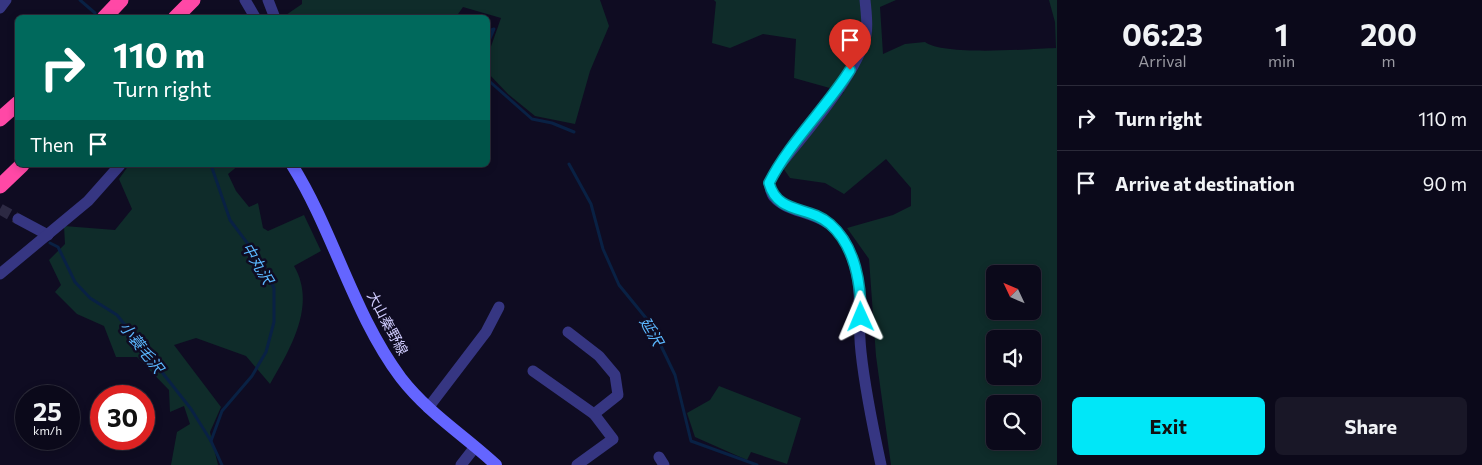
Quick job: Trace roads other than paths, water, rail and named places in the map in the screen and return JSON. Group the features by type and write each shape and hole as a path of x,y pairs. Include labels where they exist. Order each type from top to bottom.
{"highway":[{"path":"107,15 121,0"},
{"path":"178,15 193,0"},
{"path":"0,119 15,106"},
{"path":"0,186 20,167"}],"main road":[{"name":"大山秦野線","path":"293,167 378,342 401,377 428,408 496,465"}],"street":[{"path":"0,8 6,0"},
{"path":"245,0 254,15"},
{"path":"268,0 274,15"},
{"path":"865,0 866,34 859,54 840,85 776,170 769,183 773,196 781,203 829,223 843,239 857,270 861,289 861,349 865,383 881,465"},
{"path":"0,274 93,196 118,167"},
{"path":"18,219 48,235"},
{"path":"428,408 486,332 499,308"},
{"path":"568,332 599,356 615,375 618,395 594,414"},
{"path":"533,371 594,414 613,439 577,465"},
{"path":"461,465 475,447"}],"waterway":[{"name":"中丸沢","path":"80,0 95,13"},
{"name":"延沢","path":"490,30 494,29 490,38"},
{"name":"延沢","path":"490,82 532,119 552,123 574,132"},
{"name":"延沢","path":"569,164 591,204 603,249 619,285 650,323 675,375 691,441 757,465"},
{"name":"中丸沢","path":"211,441 222,411 252,376 266,352 274,322 274,288 257,256 230,220 212,167"},
{"name":"小蓑毛沢","path":"50,243 58,247 75,282 90,298 117,315 191,409 211,441 222,465"}],"tunnel":[{"path":"0,209 18,219"}]}
